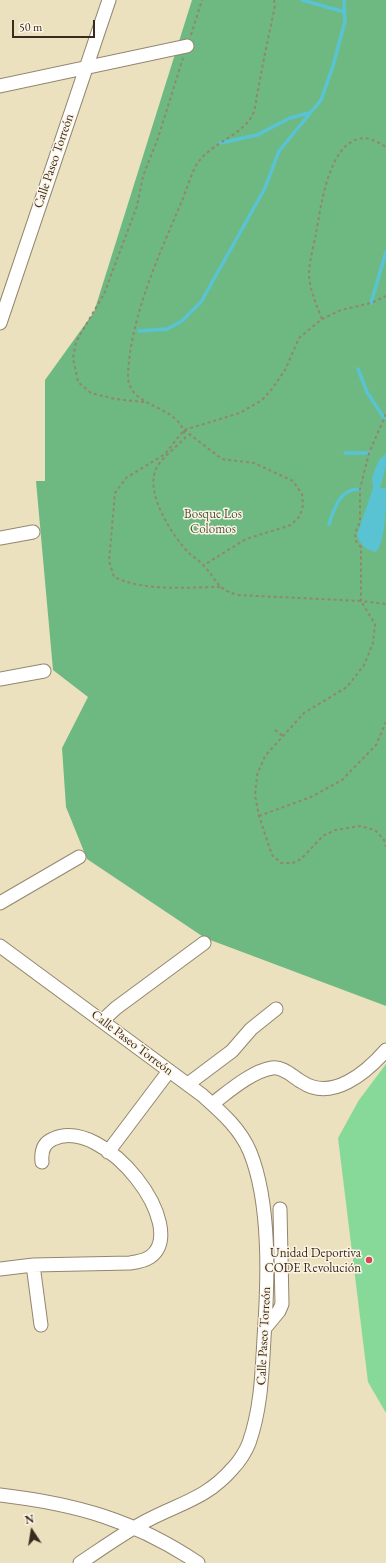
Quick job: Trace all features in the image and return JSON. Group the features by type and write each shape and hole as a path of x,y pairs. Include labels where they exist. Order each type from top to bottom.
{"street":[{"name":"Calle Paseo Torreón","path":"0,323 109,0"},
{"path":"0,86 187,46"},
{"path":"0,538 33,532"},
{"path":"0,678 44,671"},
{"path":"0,903 79,857"},
{"path":"102,1021 116,1008 204,943"},
{"name":"Calle Paseo Torreón","path":"0,946 188,1084 227,1117 240,1133 250,1152 258,1179 267,1254 265,1328 261,1395 249,1444 234,1467 216,1486 196,1498 151,1518 80,1563"},
{"path":"188,1084 232,1051 251,1029 276,1009"},
{"path":"212,1104 261,1071 274,1068 286,1071 304,1084 317,1088 331,1088 346,1084 362,1073 386,1050"},
{"path":"108,1152 169,1071"},
{"path":"0,1269 29,1266 130,1263 142,1261 151,1256 158,1247 160,1234 158,1221 148,1193 136,1176 120,1160 75,1134 64,1136 46,1143 41,1154 42,1162"},
{"path":"265,1328 279,1311 282,1304 280,1209"},
{"path":"29,1266 41,1325"},
{"path":"0,1495 70,1506 115,1519 158,1538 198,1563"}],"path":[{"path":"145,402 115,399 91,393 78,382 73,358 76,342 104,294 138,206 143,176 158,138 202,0"},
{"path":"204,565 246,539 291,525 300,516 303,506 302,494 293,481 254,463 222,459 184,430 175,417 145,402 134,394 128,377 133,336 156,262 199,161 216,145 237,133 252,116 274,0"},
{"path":"322,319 312,291 309,273 328,179 335,161 343,149 356,139 365,138 386,147"},
{"path":"386,296 371,303 341,310 322,319 299,338 285,370 272,389 262,400 240,413 184,430 165,454 126,478 116,493 109,561 114,577 125,582 152,587 220,587 238,595 361,601 386,604"},
{"path":"386,414 369,453 360,489 360,522 355,533 356,541 361,547 361,601 375,624 373,643 364,665 347,687 304,713 265,756 257,775 255,795 259,816 272,855 281,863 293,863 301,859 323,836 335,830 360,826 376,830 384,840 386,847"},
{"path":"184,430 185,438 157,467 154,481 155,493 170,530 190,553 204,565 220,587"},
{"path":"259,816 311,797 342,780 376,745 386,722"},
{"path":"275,730 283,736"}],"green space":[{"name":"Bosque Los Colomos","path":"192,0 386,0 386,1006 205,938 87,859 66,807 62,748 88,697 53,670 36,481 45,481 45,380 94,312"},
{"name":"Unidad Deportiva CODE Revolución","path":"386,1064 386,1413 368,1382 338,1138 359,1100"}],"water":[{"path":"386,454 386,466 380,488 386,488 385,522 382,540 376,552 369,550 364,546 360,542 357,535 373,488 372,479 375,469 379,460"}],"waterway":[{"path":"302,0 345,12"},
{"path":"139,331 167,329 182,321 201,302 265,188 279,151 321,100 333,66 345,21 344,0"},
{"path":"220,143 257,135 290,118 309,113"},
{"path":"371,303 386,252"},
{"path":"358,369 367,392 384,418"},
{"path":"345,453 369,453"},
{"path":"329,524 339,500 347,492 360,489"}],"place":[{"name":"Unidad Deportiva CODE Revolución","path":"369,1260"}]}
